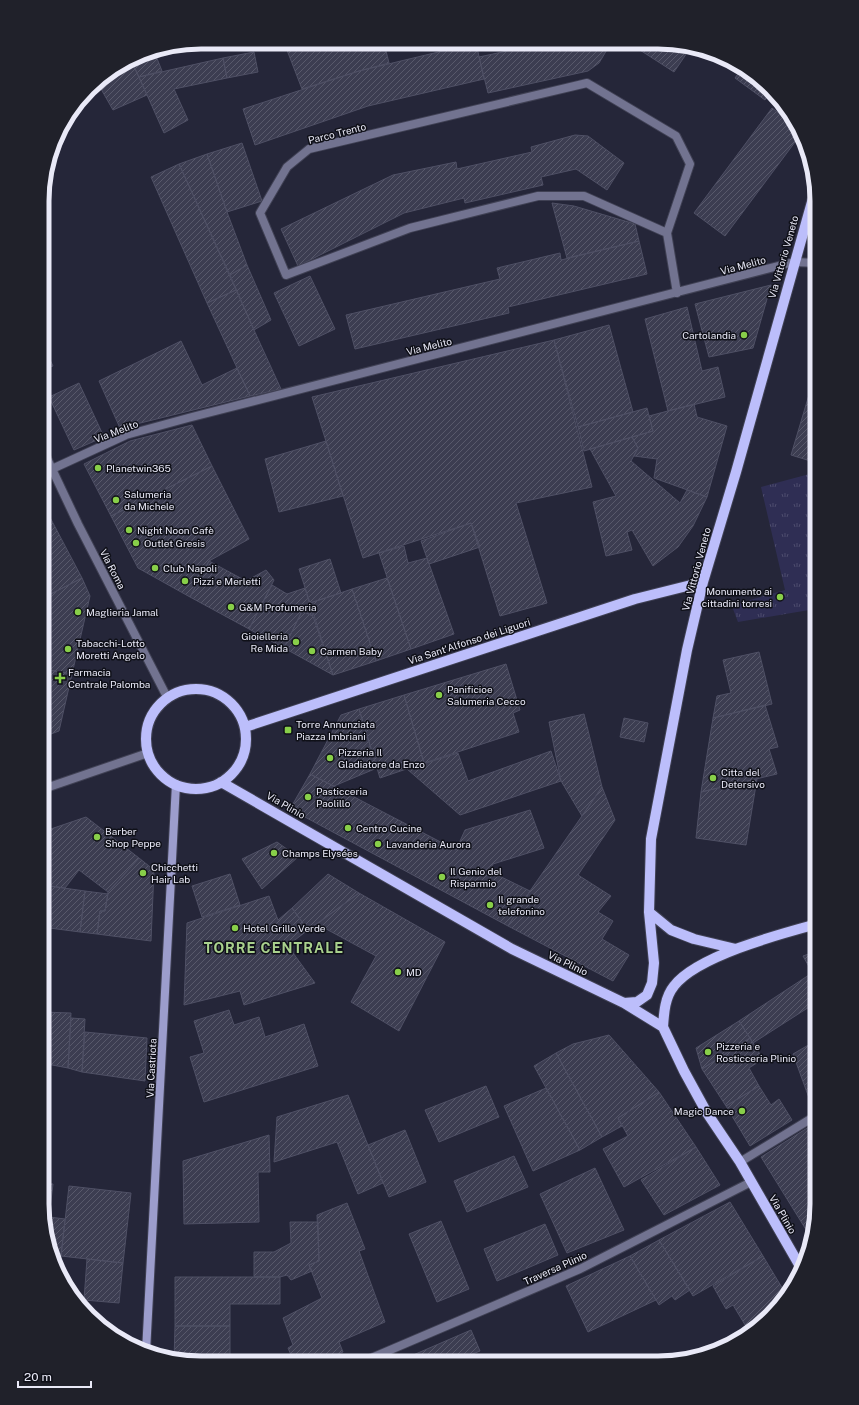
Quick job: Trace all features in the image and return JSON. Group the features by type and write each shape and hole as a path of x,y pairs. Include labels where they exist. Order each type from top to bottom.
{"main road":[{"name":"Via Vittorio Veneto","path":"624,1003 637,1002 647,994 652,983 654,963 649,912 651,839 687,650 703,582 736,472 810,208"},
{"name":"Via Sant'Alfonso dei Liguori","path":"244,727 635,599 703,582"},
{"path":"201,689 211,691 230,702 238,712 244,727 246,741 243,755 233,772 221,782 205,788 193,789 176,784 161,775 148,753 146,732 149,721 160,704 167,697 184,690 201,689"},
{"name":"Via Plinio","path":"221,782 512,949 624,1003 663,1027 696,1092 740,1162 798,1262"},
{"name":"Via Castriota","path":"146,1345 176,784"},
{"path":"649,912 671,930 694,940 736,949"},
{"path":"663,1027 665,1002 674,985 690,972 736,949 768,937 810,926"}],"street":[{"name":"Parco Trento","path":"667,232 584,196 538,196 410,228 286,275 260,213 287,167 309,149 587,83 676,136 690,164 667,232 677,293"},
{"name":"Via Melito","path":"52,469 126,435 794,262 810,263"},
{"name":"Via Roma","path":"49,463 167,697"},
{"path":"49,787 148,753"},
{"path":"740,1162 810,1119"},
{"name":"Traversa Plinio","path":"376,1356 580,1268 751,1182"}],"green space":[{"path":"810,474 810,610 738,622 733,609 736,604 785,590 761,487"}],"building":[{"path":"287,49 386,49 389,63 302,89"},
{"path":"451,49 477,49 484,79 368,106 255,145 243,109 359,71"},
{"path":"516,49 607,49 599,63 588,71 488,93 479,57"},
{"path":"638,49 668,49 688,52 674,72"},
{"path":"254,52 258,72 227,78 223,58"},
{"path":"156,56 162,71 139,77 133,65"},
{"path":"223,58 227,78 174,89 188,120 164,133 139,77"},
{"path":"133,65 147,95 113,110 100,88 125,69"},
{"path":"739,73 750,80 767,96 765,100 735,78"},
{"path":"772,108 784,117 790,125 797,140 725,236 694,213"},
{"path":"575,135 588,136 624,163 607,190 576,169 541,177 543,185 465,203 464,198 404,213 298,266 281,229 393,175 456,162 457,169 532,152 531,147"},
{"path":"242,143 262,201 227,212 207,154"},
{"path":"207,154 247,265 230,275 179,164"},
{"path":"179,164 236,290 207,303 151,177"},
{"path":"552,203 574,206 635,224 639,241 567,258"},
{"path":"639,241 647,274 508,307 509,313 355,349 346,315 500,279 497,268 560,253 561,260"},
{"path":"247,265 271,320 254,330 230,275"},
{"path":"310,276 335,329 299,346 274,293"},
{"path":"771,285 753,348 709,357 695,304"},
{"path":"236,290 281,389 250,396 207,303"},
{"path":"687,307 702,371 718,367 725,397 668,411 645,319"},
{"path":"609,325 633,412 578,427 554,340"},
{"path":"554,340 592,487 516,503 547,603 500,616 471,523 363,558 312,397"},
{"path":"181,341 202,385 237,368 250,396 120,428 99,381"},
{"path":"49,358 53,366 49,368"},
{"path":"79,383 104,437 74,450 49,397"},
{"path":"810,391 810,461 791,455"},
{"path":"694,404 697,417 727,426 707,497 654,478 657,459 634,456 638,448 632,437 653,431 649,416"},
{"path":"647,408 653,431 584,451 578,427"},
{"path":"192,425 212,466 111,516 84,464 130,441"},
{"path":"632,437 638,448 631,461 680,503 687,490 707,497 693,526 678,547 653,566 632,530 627,532 632,550 606,556 593,502 616,496 590,449"},
{"path":"326,441 343,496 279,512 265,459"},
{"path":"212,466 249,539 209,561 190,597 138,568 111,516"},
{"path":"49,515 82,578 49,595"},
{"path":"471,523 480,547 429,564 421,541"},
{"path":"404,546 408,563 427,558 454,634 411,649 379,553"},
{"path":"330,559 341,593 310,603 299,569"},
{"path":"209,561 246,581 266,570 274,580 249,629 190,597"},
{"path":"82,578 90,596 72,674 49,670 49,595"},
{"path":"387,578 411,649 376,661 352,589"},
{"path":"272,585 287,594 305,588 313,616 302,611 284,648 249,629"},
{"path":"352,589 376,661 333,675 310,603"},
{"path":"302,611 313,616 333,675 284,648"},
{"path":"759,652 772,704 713,718 717,696 731,693 723,660"},
{"path":"506,664 520,710 513,713 519,732 424,763 404,695"},
{"path":"49,670 72,674 59,731 49,735"},
{"path":"404,695 424,763 380,778 359,709"},
{"path":"765,705 778,747 769,749 777,774 701,792 713,718"},
{"path":"359,709 377,768 334,786 310,774 341,715"},
{"path":"584,714 602,787 582,816 561,781 549,722"},
{"path":"624,718 648,723 644,742 620,737"},
{"path":"551,751 561,781 460,815 407,769 458,753 468,781"},
{"path":"310,774 456,850 465,830 530,810 544,848 493,864 489,871 530,891 508,926 290,809"},
{"path":"757,779 746,845 696,838 701,792"},
{"path":"602,787 615,820 578,875 611,896 598,912 613,921 602,939 629,955 613,981 508,926 530,891"},
{"path":"86,817 139,858 108,892 79,870 65,888 49,886 49,863 51,861 49,862 49,830"},
{"path":"277,842 298,857 262,889 242,859"},
{"path":"139,858 154,870 151,941 97,934 100,911 105,911 108,892"},
{"path":"230,874 240,905 202,917 192,886"},
{"path":"328,874 359,893 308,930 292,908"},
{"path":"49,886 85,891 80,932 49,928"},
{"path":"85,891 108,894 105,911 100,911 97,934 80,932"},
{"name":"MD","path":"359,893 445,942 399,1031 351,1002 376,956 317,924"},
{"path":"269,896 278,920 292,908 308,930 291,943 293,953 315,983 244,1005 240,991 184,1005 187,923"},
{"path":"810,954 810,968 803,956"},
{"path":"810,974 810,1006 753,1043 739,1021"},
{"path":"229,1010 234,1025 259,1017 265,1037 304,1024 318,1066 204,1102 190,1057 204,1053 194,1021"},
{"path":"49,1012 71,1013 68,1068 49,1064"},
{"path":"71,1018 85,1019 82,1072 68,1068"},
{"path":"739,1021 750,1038 702,1069 696,1048"},
{"path":"85,1032 147,1038 145,1081 82,1072"},
{"path":"609,1035 659,1092 618,1118 622,1126 602,1137 556,1053 573,1044"},
{"path":"750,1038 763,1059 749,1068 759,1086 726,1106 702,1069"},
{"path":"810,1044 810,1101 793,1054"},
{"path":"556,1053 602,1137 580,1150 534,1066"},
{"path":"486,1086 499,1117 439,1142 425,1110"},
{"path":"759,1086 771,1105 779,1099 792,1120 750,1146 726,1106"},
{"path":"546,1088 580,1150 533,1171 504,1106"},
{"path":"659,1092 696,1147 624,1187 603,1149 628,1136 618,1118"},
{"path":"348,1095 383,1183 358,1194 337,1142 274,1162 277,1117"},
{"path":"810,1126 810,1214 809,1226 805,1228 761,1157"},
{"path":"405,1130 426,1182 389,1197 368,1145"},
{"path":"269,1135 270,1172 258,1172 259,1222 184,1224 183,1161"},
{"path":"696,1147 720,1185 664,1215 641,1180"},
{"path":"514,1156 528,1187 467,1212 454,1181"},
{"path":"595,1168 624,1230 567,1253 540,1194"},
{"path":"49,1184 53,1184 49,1216"},
{"path":"69,1186 131,1193 123,1263 61,1256"},
{"path":"730,1202 763,1256 693,1296 659,1240"},
{"path":"347,1203 365,1249 359,1251 385,1322 339,1342 343,1352 333,1356 291,1356 288,1348 293,1345 283,1318 322,1298 309,1265 319,1261 317,1215"},
{"path":"49,1217 65,1219 61,1256 58,1256 57,1253"},
{"path":"441,1221 469,1289 437,1302 409,1234"},
{"path":"290,1222 318,1222 319,1261 309,1265 312,1271 291,1280 287,1275 280,1277 254,1277 254,1252 274,1252 291,1243"},
{"path":"545,1224 558,1255 497,1281 484,1249"},
{"path":"659,1240 690,1290 675,1300 672,1296 659,1305 630,1256"},
{"path":"630,1256 656,1300 588,1332 566,1286"},
{"path":"763,1256 783,1289 772,1304 746,1327 733,1305 726,1309 713,1286"},
{"path":"87,1259 123,1263 119,1303 84,1300"},
{"path":"175,1277 280,1277 280,1304 230,1304 230,1326 175,1326"},
{"path":"175,1326 230,1326 230,1356 191,1356 174,1353"},
{"path":"471,1330 480,1351 468,1356 411,1356"}],"place":[{"name":"Cartolandia","path":"744,335"},
{"name":"Planetwin365","path":"98,468"},
{"name":"Salumeria da Michele","path":"116,500"},
{"name":"Night Noon Cafè","path":"129,530"},
{"name":"Outlet Gresis","path":"136,543"},
{"name":"Club Napoli","path":"155,568"},
{"name":"Pizzi e Merletti","path":"185,581"},
{"name":"Monumento ai cittadini torresi","path":"780,597"},
{"name":"G&M Profumeria","path":"231,607"},
{"name":"Maglieria Jamal","path":"78,612"},
{"name":"Gioielleria Re Mida","path":"296,642"},
{"name":"Tabacchi-Lotto Moretti Angelo","path":"68,649"},
{"name":"Carmen Baby","path":"312,651"},
{"name":"Farmacia Centrale Palomba","path":"60,678"},
{"name":"Panificioe Salumeria Cecco","path":"439,695"},
{"name":"Torre Annunziata Piazza Imbriani","path":"288,730"},
{"name":"Pizzeria Il Gladiatore da Enzo","path":"330,758"},
{"name":"Citta del Detersivo","path":"713,778"},
{"name":"Pasticceria Paolillo","path":"308,797"},
{"name":"Centro Cucine","path":"348,828"},
{"name":"Barber Shop Peppe","path":"97,837"},
{"name":"Lavanderia Aurora","path":"378,844"},
{"name":"Champs Elysées","path":"274,853"},
{"name":"Chicchetti Hair Lab","path":"143,873"},
{"name":"Il Genio del Risparmio","path":"442,877"},
{"name":"Il grande telefonino","path":"490,905"},
{"name":"Hotel Grillo Verde","path":"235,928"},
{"name":"MD","path":"398,972"},
{"name":"Pizzeria e Rosticceria Plinio","path":"708,1052"},
{"name":"Magic Dance","path":"742,1111"}],"district":[{"name":"TORRE CENTRALE","path":"274,948"}]}
